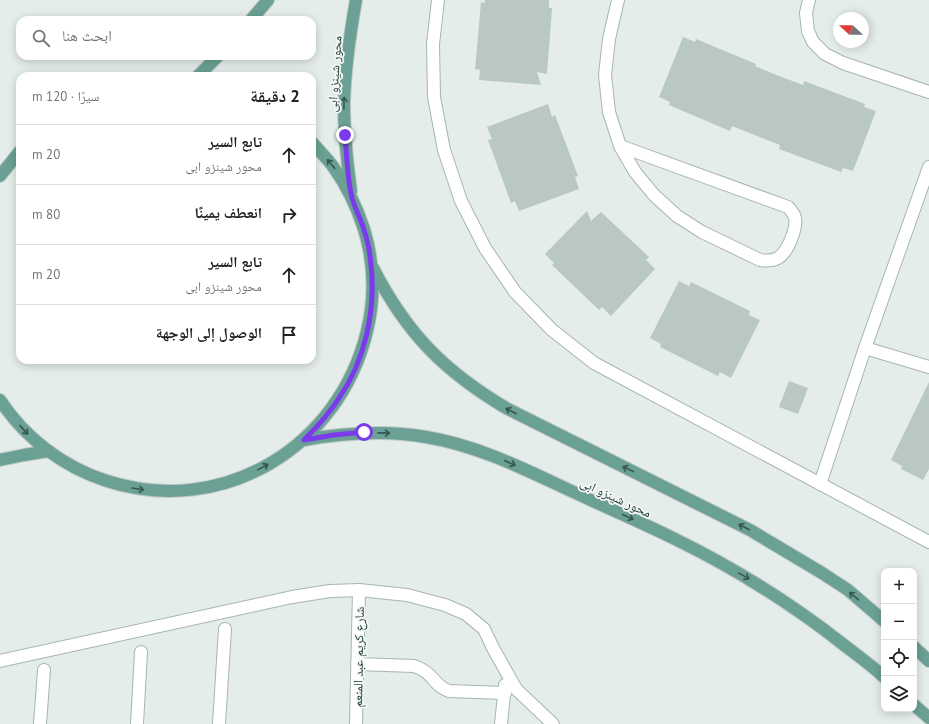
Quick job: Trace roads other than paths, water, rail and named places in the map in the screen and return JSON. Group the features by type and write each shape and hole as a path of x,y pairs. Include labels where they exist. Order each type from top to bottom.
{"main road":[{"path":"254,16 268,0"},
{"name":"محور شينزو ابى","path":"352,198 346,151 344,103 350,36 356,0"},
{"path":"202,72 214,60"},
{"path":"0,400 8,413 27,433 48,451 71,467 96,478 123,486 150,491 178,491 205,488 232,481 258,471 282,457 304,440 323,420 340,398 353,373 363,347 370,320 373,292 371,265 364,230 352,198 334,168 316,147"},
{"path":"0,176 16,156"},
{"path":"371,265 398,312 415,334 439,360 456,375 481,393 506,408 750,530 848,590 881,618"},
{"name":"محور شينزو ابى","path":"304,440 364,432 395,433 425,436 496,456 678,540 748,578 814,622 883,676"},
{"path":"0,460 24,454 48,451"},
{"path":"917,650 929,661"},
{"path":"917,707 929,718"}],"street":[{"path":"438,0 433,44 434,97 444,150 464,207 485,248 515,292 552,330 594,363 929,542"},
{"path":"618,0 609,39 606,75 609,112 620,146 635,172 654,195 677,216 702,232 760,260 770,261 779,257 786,250 795,226 794,216 788,207 620,146"},
{"path":"809,0 806,13 808,31 813,42 825,54 843,63 929,92"},
{"path":"820,484 865,348 929,167"},
{"path":"865,348 929,367"},
{"path":"0,660 292,597 330,591 359,590 408,595 466,614 484,629 516,689 553,724"},
{"name":"شارع كريم عبد المنعم","path":"356,724 359,590"},
{"path":"219,724 225,629"},
{"path":"137,724 141,652"},
{"path":"357,664 414,666 422,668 428,672 442,689 449,691 504,693"},
{"path":"40,724 44,670"},
{"path":"501,724 507,672"}]}
